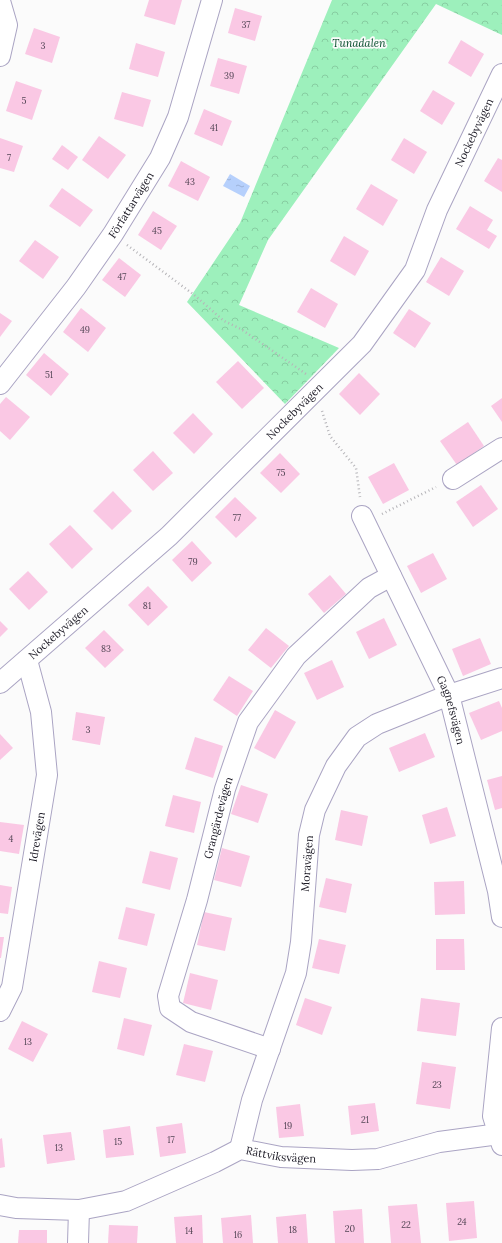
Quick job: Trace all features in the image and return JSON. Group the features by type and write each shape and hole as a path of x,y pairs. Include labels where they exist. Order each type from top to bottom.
{"street":[{"name":"Författarvägen","path":"0,384 76,287 114,234 160,158 178,117 212,0"},
{"path":"0,2 7,25 0,56"},
{"name":"Nockebyvägen","path":"0,683 169,536 362,344 415,270 437,210 502,74"},
{"path":"453,479 502,448"},
{"name":"Gagnefsvägen","path":"362,516 449,695 498,891 502,917"},
{"name":"Grangärdevägen","path":"270,1049 191,1022 170,1008 168,996 197,900 225,789 248,722 296,656 369,588 391,576"},
{"name":"Idrevägen","path":"0,1011 12,987 47,775 41,712 27,660"},
{"name":"Moravägen","path":"240,1150 252,1100 296,973 301,942 309,835 315,810 336,766 357,737 377,724 449,695 502,678"},
{"path":"501,1138 493,1116 502,1028"},
{"name":"Rättviksvägen","path":"0,1205 16,1208 79,1210 126,1201 240,1150 281,1157 358,1160 378,1159 439,1142 501,1138"},
{"path":"78,1243 79,1210"}],"path":[{"path":"114,234 193,294 224,321 241,329 307,374 315,390 330,436 356,468 362,516"},
{"path":"387,512 453,479"}],"green space":[{"name":"Tunadalen","path":"332,0 502,0 502,35 436,4 268,240 239,305 339,348 285,404 187,302 240,223"}],"water":[{"path":"230,174 250,186 244,197 223,186"}],"building":[{"path":"149,0 182,0 175,25 144,16"},
{"path":"235,8 262,16 255,41 228,33"},
{"path":"34,28 60,37 52,63 25,54"},
{"path":"461,40 484,54 471,77 448,63"},
{"path":"136,43 165,52 158,77 129,69"},
{"path":"218,58 247,66 239,94 210,86"},
{"path":"16,81 42,90 32,120 6,111"},
{"path":"433,90 455,103 442,125 420,111"},
{"path":"122,92 151,100 143,127 114,119"},
{"path":"204,109 232,121 222,146 194,134"},
{"path":"99,136 126,155 108,179 82,160"},
{"path":"0,138 23,146 14,172 0,168"},
{"path":"404,138 427,152 414,174 391,160"},
{"path":"62,145 78,157 68,170 52,159"},
{"path":"498,158 502,160 502,192 484,181"},
{"path":"181,161 210,177 198,201 168,186"},
{"path":"371,184 398,200 383,226 356,209"},
{"path":"62,188 93,210 80,227 49,206"},
{"path":"470,206 493,220 487,230 497,236 489,249 456,229"},
{"path":"153,211 177,226 161,250 138,235"},
{"path":"344,236 369,251 355,276 330,261"},
{"path":"35,240 59,257 43,279 19,261"},
{"path":"441,257 464,271 449,296 426,282"},
{"path":"119,258 141,275 125,297 102,280"},
{"path":"311,288 338,304 325,328 297,312"},
{"path":"81,308 106,328 88,352 63,332"},
{"path":"409,309 431,323 415,348 393,333"},
{"path":"0,313 12,321 0,337"},
{"path":"44,353 69,374 51,396 26,375"},
{"path":"238,361 264,388 242,409 216,382"},
{"path":"359,373 380,394 360,415 339,394"},
{"path":"6,397 30,417 10,440 0,431 0,404"},
{"path":"502,398 502,422 491,406"},
{"path":"193,413 213,434 194,454 173,433"},
{"path":"468,422 484,446 457,465 440,441"},
{"path":"153,451 173,473 153,491 133,470"},
{"path":"280,453 300,474 281,493 260,473"},
{"path":"394,463 409,490 383,504 368,477"},
{"path":"481,485 498,509 473,527 456,502"},
{"path":"113,491 132,511 112,530 93,511"},
{"path":"235,497 257,518 236,538 215,517"},
{"path":"70,525 93,549 72,569 49,544"},
{"path":"192,541 212,563 192,582 172,560"},
{"path":"433,553 447,579 421,593 407,566"},
{"path":"28,571 48,592 29,610 9,589"},
{"path":"330,575 346,594 324,613 308,594"},
{"path":"148,586 168,607 148,626 128,605"},
{"path":"384,618 397,645 369,659 356,632"},
{"path":"0,621 8,629 0,637"},
{"path":"266,628 289,646 271,668 248,650"},
{"path":"104,630 124,650 105,668 85,648"},
{"path":"480,638 491,664 463,676 452,649"},
{"path":"332,660 344,687 317,700 304,673"},
{"path":"229,676 253,691 237,716 213,700"},
{"path":"499,701 502,708 502,731 481,740 469,713"},
{"path":"275,710 296,722 275,759 254,748"},
{"path":"76,712 105,717 100,745 72,740"},
{"path":"425,733 435,757 399,772 389,748"},
{"path":"0,734 13,748 0,760"},
{"path":"195,737 223,746 213,778 185,769"},
{"path":"502,776 502,808 495,810 487,780"},
{"path":"241,785 268,794 258,823 231,814"},
{"path":"173,795 201,802 194,833 165,826"},
{"path":"447,807 456,836 430,844 422,815"},
{"path":"341,810 368,816 362,846 335,840"},
{"path":"0,822 24,825 19,854 0,851"},
{"path":"222,848 250,856 241,887 214,880"},
{"path":"150,851 178,858 170,890 142,883"},
{"path":"326,878 352,884 346,913 319,907"},
{"path":"464,881 465,914 435,915 434,882"},
{"path":"0,885 12,887 8,914 0,913"},
{"path":"126,907 155,914 147,946 118,939"},
{"path":"204,912 232,918 225,951 197,945"},
{"path":"0,937 4,937 1,958 0,958"},
{"path":"319,939 346,945 339,974 312,968"},
{"path":"436,939 464,939 465,970 436,970"},
{"path":"99,961 127,968 120,998 92,992"},
{"path":"190,973 218,980 211,1010 183,1003"},
{"path":"305,998 332,1007 322,1035 296,1025"},
{"path":"421,998 460,1003 456,1036 417,1031"},
{"path":"124,1018 152,1025 144,1056 117,1049"},
{"path":"22,1021 48,1034 33,1062 8,1049"},
{"path":"184,1044 213,1051 205,1082 176,1075"},
{"path":"422,1062 456,1067 450,1109 416,1104"},
{"path":"375,1103 379,1131 351,1135 348,1106"},
{"path":"300,1104 304,1136 279,1138 276,1107"},
{"path":"182,1123 186,1153 160,1157 156,1127"},
{"path":"130,1126 134,1155 106,1158 103,1130"},
{"path":"71,1132 75,1160 47,1164 43,1135"},
{"path":"2,1138 5,1167 0,1168 0,1139"},
{"path":"474,1201 477,1238 449,1241 446,1203"},
{"path":"417,1204 421,1243 391,1243 388,1206"},
{"path":"362,1209 364,1243 335,1243 333,1211"},
{"path":"306,1214 308,1243 278,1243 276,1217"},
{"path":"202,1215 203,1243 176,1243 174,1217"},
{"path":"251,1215 253,1243 223,1243 221,1218"},
{"path":"109,1225 138,1226 137,1243 108,1243"},
{"path":"19,1230 47,1230 47,1243 18,1243"}]}
